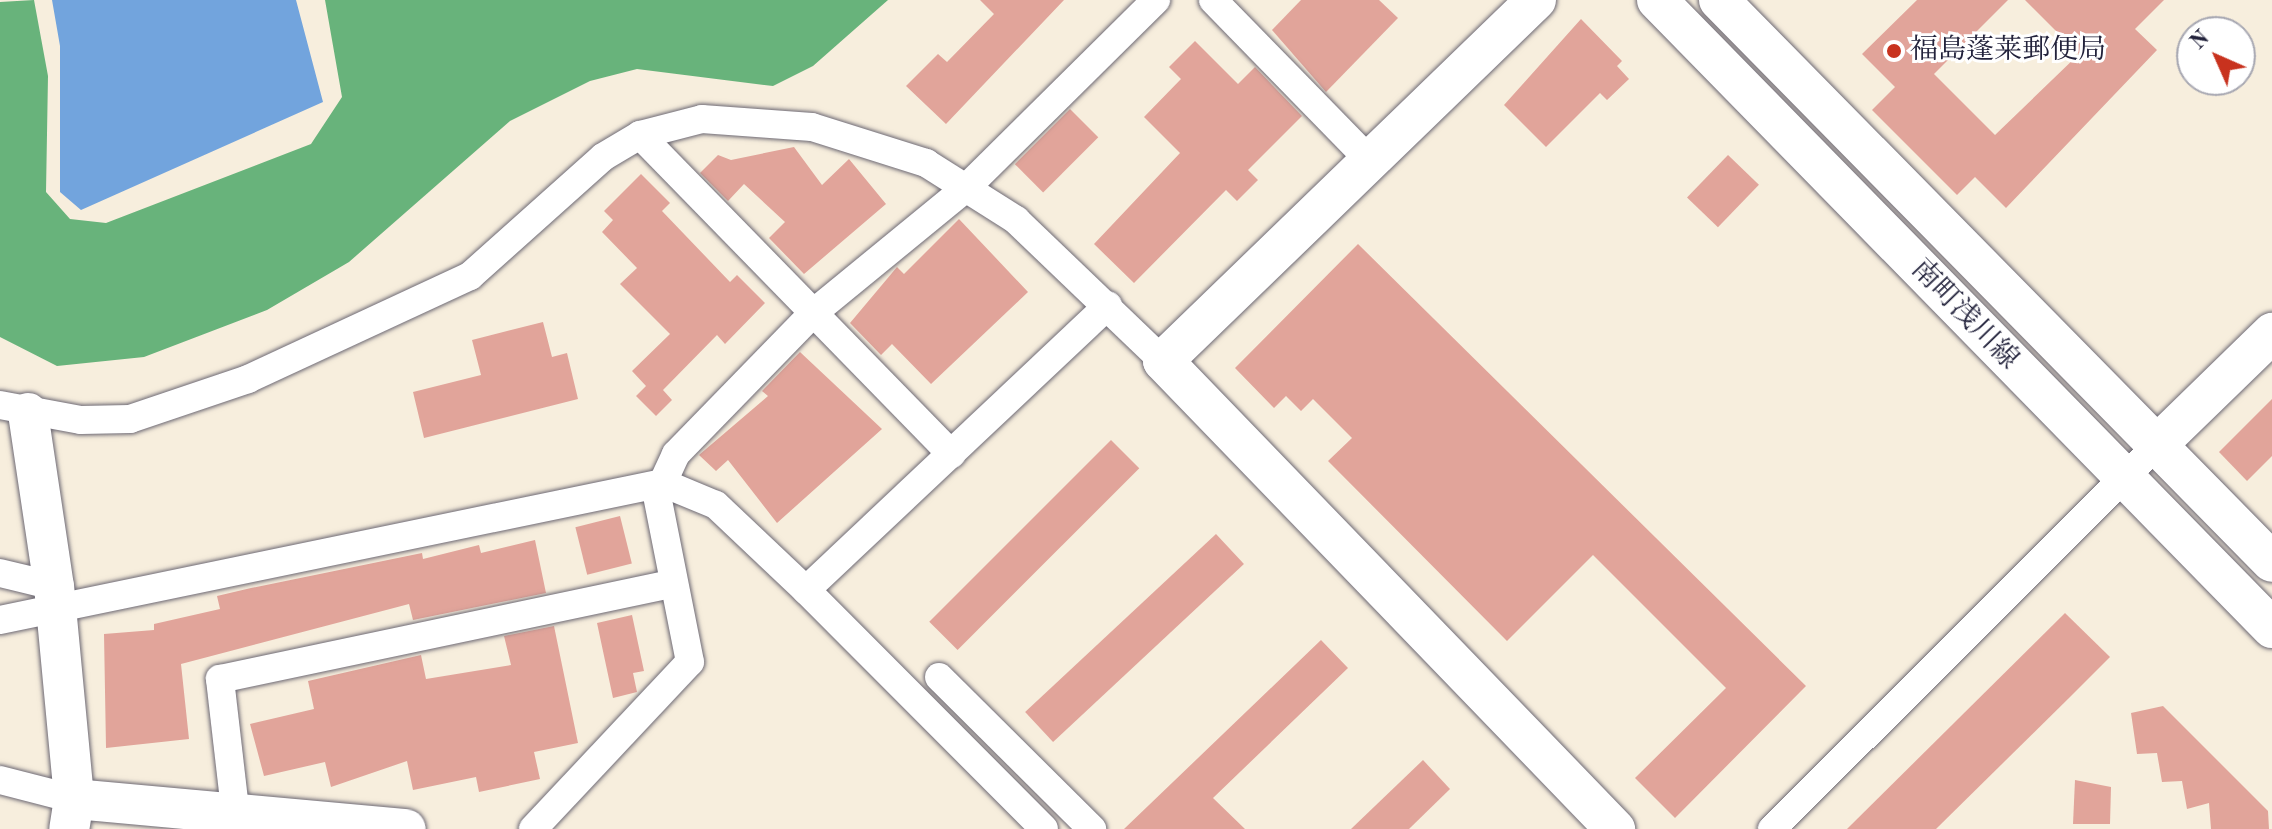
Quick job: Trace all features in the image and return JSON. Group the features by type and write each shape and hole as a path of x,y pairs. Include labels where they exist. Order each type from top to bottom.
{"street":[{"path":"533,829 690,662 670,584 657,495 676,454 812,314 967,187 1156,0"},
{"path":"1213,0 1369,160"},
{"path":"1163,361 1536,0"},
{"name":"南町浅川線","path":"1657,0 2272,628"},
{"name":"南町浅川線","path":"1719,0 2159,443 2272,562"},
{"path":"72,814 54,597 14,409 81,420 166,411 371,324 470,276 603,157 640,135 702,119 812,127 893,148 967,187 1016,220 1108,305 1615,829"},
{"path":"640,135 951,454"},
{"path":"806,590 1108,305"},
{"path":"1772,829 2122,478 2272,333"},
{"path":"0,620 54,597 663,483 716,505 806,590 1044,829"},
{"path":"0,573 54,597"},
{"path":"235,809 220,679 670,584"},
{"path":"939,677 1092,829"},
{"path":"0,780 72,814 235,809 406,829"}],"green space":[{"path":"34,0 48,76 46,192 70,219 106,223 311,144 342,97 325,0 888,0 813,66 773,86 637,69 590,81 510,121 349,262 267,310 144,357 57,366 0,337 0,2"}],"water":[{"path":"52,0 296,0 323,102 81,210 60,192 60,46"}],"building":[{"path":"980,0 1064,0 946,124 906,86 938,54 947,62 994,14"},
{"path":"1301,0 1379,0 1398,18 1326,92 1272,30"},
{"path":"1917,0 2008,0 1934,74 1995,135 2079,54 2025,0 2164,0 2135,29 2157,50 2006,208 1975,177 1957,195 1872,110 1895,87 1862,54"},
{"path":"1581,19 1622,61 1617,66 1629,79 1607,100 1600,93 1546,147 1504,105"},
{"path":"1195,41 1238,84 1255,67 1302,116 1248,170 1258,180 1237,201 1226,190 1134,283 1094,244 1180,153 1144,117 1181,79 1169,67"},
{"path":"1070,109 1098,137 1043,192 1015,164"},
{"path":"794,147 822,185 849,159 886,204 804,274 769,238 785,222 744,184 728,201 700,173 718,155 731,160"},
{"path":"1728,155 1759,185 1718,227 1687,197"},
{"path":"641,174 670,203 662,211 730,282 737,275 765,303 725,344 717,335 663,390 672,400 656,416 636,396 646,386 632,371 670,334 620,284 637,268 602,232 613,220 604,211"},
{"path":"959,219 1028,292 931,384 892,344 881,355 850,323 897,267 904,274"},
{"path":"1358,244 1806,686 1675,818 1635,778 1726,688 1593,555 1507,641 1328,461 1352,438 1313,399 1301,411 1286,396 1274,408 1235,368"},
{"path":"543,322 552,357 567,353 578,399 424,438 413,392 481,375 472,340"},
{"path":"800,352 882,429 777,523 728,460 716,471 699,455 768,396 762,391"},
{"path":"2272,399 2272,456 2247,481 2219,452"},
{"path":"1111,440 1139,468 958,650 929,622"},
{"path":"620,516 632,564 587,575 575,527"},
{"path":"1216,534 1244,564 1053,742 1025,712"},
{"path":"535,540 546,593 413,620 409,604 181,664 189,739 106,748 104,634 154,630 154,624 220,609 217,596 251,588 422,553 423,559 479,545 481,553"},
{"path":"2065,613 2110,657 2071,696 1936,829 1847,829"},
{"path":"632,615 644,671 633,673 637,692 613,698 597,623"},
{"path":"554,626 578,743 534,752 540,779 479,792 476,777 413,790 407,761 331,787 325,762 264,776 250,724 314,709 308,681 421,655 426,679 511,665 504,636"},
{"path":"1321,640 1348,668 1213,798 1245,829 1124,829"},
{"path":"2163,706 2268,811 2269,829 2211,829 2209,803 2187,809 2182,781 2162,782 2157,753 2137,754 2131,713"},
{"path":"1423,760 1450,789 1409,829 1351,829"},
{"path":"2075,780 2111,787 2110,824 2073,824"}],"place":[{"name":"福島蓬莱郵便局","path":"1894,51"}]}
